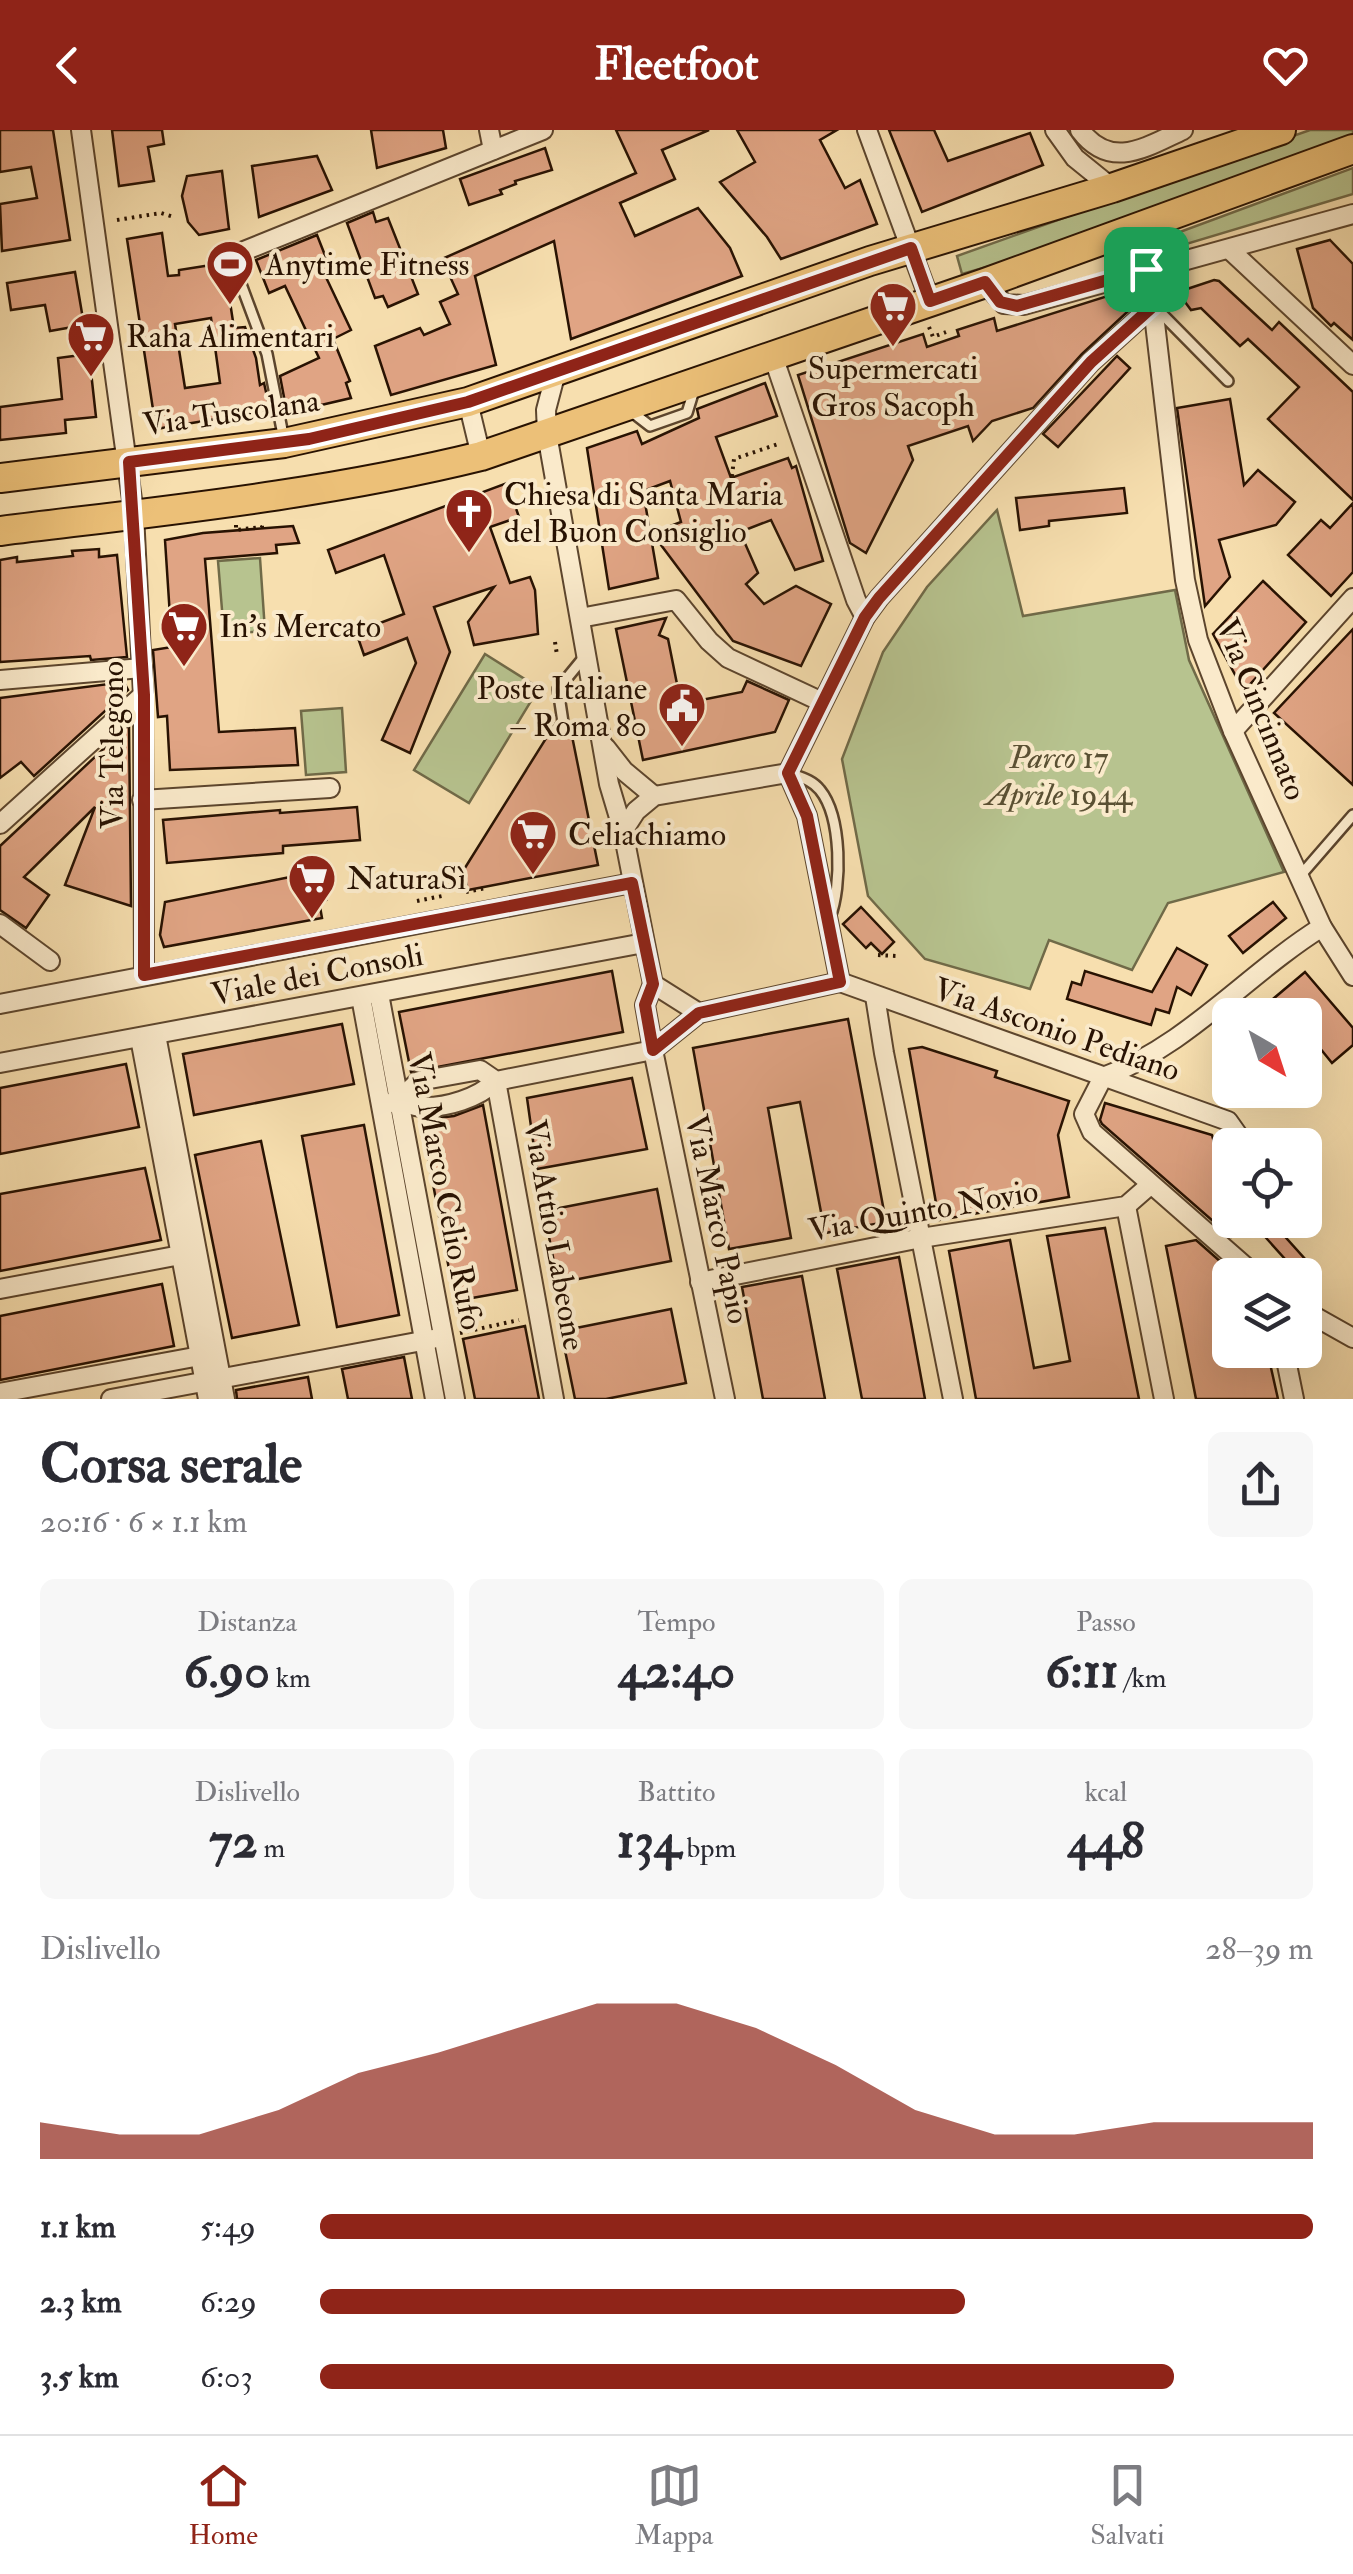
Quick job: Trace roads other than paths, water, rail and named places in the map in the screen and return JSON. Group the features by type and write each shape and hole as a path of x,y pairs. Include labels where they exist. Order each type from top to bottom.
{"main road":[{"name":"Via Tuscolana","path":"0,478 284,443 468,402 911,248 1112,188 1281,130"},
{"path":"0,530 339,484 480,456 772,356 929,312 985,282 1353,149"}],"street":[{"name":"Via Telegono","path":"80,130 134,514 144,695 144,975"},
{"path":"489,130 493,150"},
{"path":"234,255 543,130"},
{"path":"867,130 911,248 929,312"},
{"path":"1055,130 1074,158 1112,188"},
{"path":"1080,130 1094,146 1125,153 1183,130"},
{"path":"985,282 1000,302 1017,306 1353,214"},
{"path":"1230,250 1353,365"},
{"name":"Via Cincinnato","path":"1146,269 1190,610 1202,654 1322,927 1347,953 1353,976"},
{"path":"390,1103 418,1081 480,1070 496,1081 653,1050 699,1013 840,982 807,816 788,773 865,617 1091,362 1153,306"},
{"path":"772,356 865,617"},
{"path":"547,434 546,410 556,372"},
{"path":"468,402 480,456"},
{"name":"Via Marco Papio","path":"547,434 609,784 623,831 653,984 645,1005 653,1050 725,1399"},
{"path":"1234,731 1353,598"},
{"path":"580,618 676,600 709,642 728,658 822,702"},
{"path":"0,680 142,668"},
{"path":"0,824 144,695"},
{"path":"604,746 630,778 654,796"},
{"path":"623,831 636,811 654,796 788,773"},
{"path":"142,800 330,788"},
{"name":"Viale dei Consoli","path":"0,1004 632,883"},
{"path":"0,924 50,961"},
{"path":"1236,1258 1092,1132 1084,1114 1102,1076 1164,1046 1294,944 1322,927"},
{"name":"Viale dei Consoli","path":"0,1063 644,943"},
{"name":"Via Asconio Pediano","path":"840,982 1228,1121 1233,1128"},
{"path":"653,984 699,1013"},
{"name":"Via Marco Celio Rufo","path":"370,996 455,1399"},
{"path":"875,996 953,1399"},
{"path":"148,1036 211,1387"},
{"name":"Via Attio Labeone","path":"496,1081 554,1399"},
{"name":"Via Marco Celio Rufo","path":"390,1103 435,1399"},
{"path":"1150,1185 1126,1206 1164,1399"},
{"name":"Via Quinto Novio","path":"700,1282 921,1238 1126,1206"},
{"path":"0,1289 188,1254"},
{"path":"188,1254 200,1356 211,1387 225,1399"},
{"path":"1322,1321 1353,1338"},
{"path":"111,1399 211,1387 443,1337"},
{"path":"0,1393 200,1356"},
{"path":"1288,1368 1294,1399"}],"lane":[{"path":"234,255 232,260 272,370 284,443"},
{"path":"1153,306 1228,381"},
{"path":"586,654 562,682 557,698 564,728 600,726"},
{"path":"1300,876 1353,814"}],"place":[{"name":"Anytime Fitness","path":"230,306"},
{"name":"Supermercati Gros Sacoph","path":"893,348"},
{"name":"Raha Alimentari","path":"91,378"},
{"name":"Chiesa di Santa Maria del Buon Consiglio","path":"469,554"},
{"name":"In's Mercato","path":"184,668"},
{"name":"Poste Italiane – Roma 80","path":"682,748"},
{"name":"Celiachiamo","path":"533,876"},
{"name":"NaturaSì","path":"312,920"}],"park label":[{"name":"Parco 17 Aprile 1944","path":"1059,776"}]}
